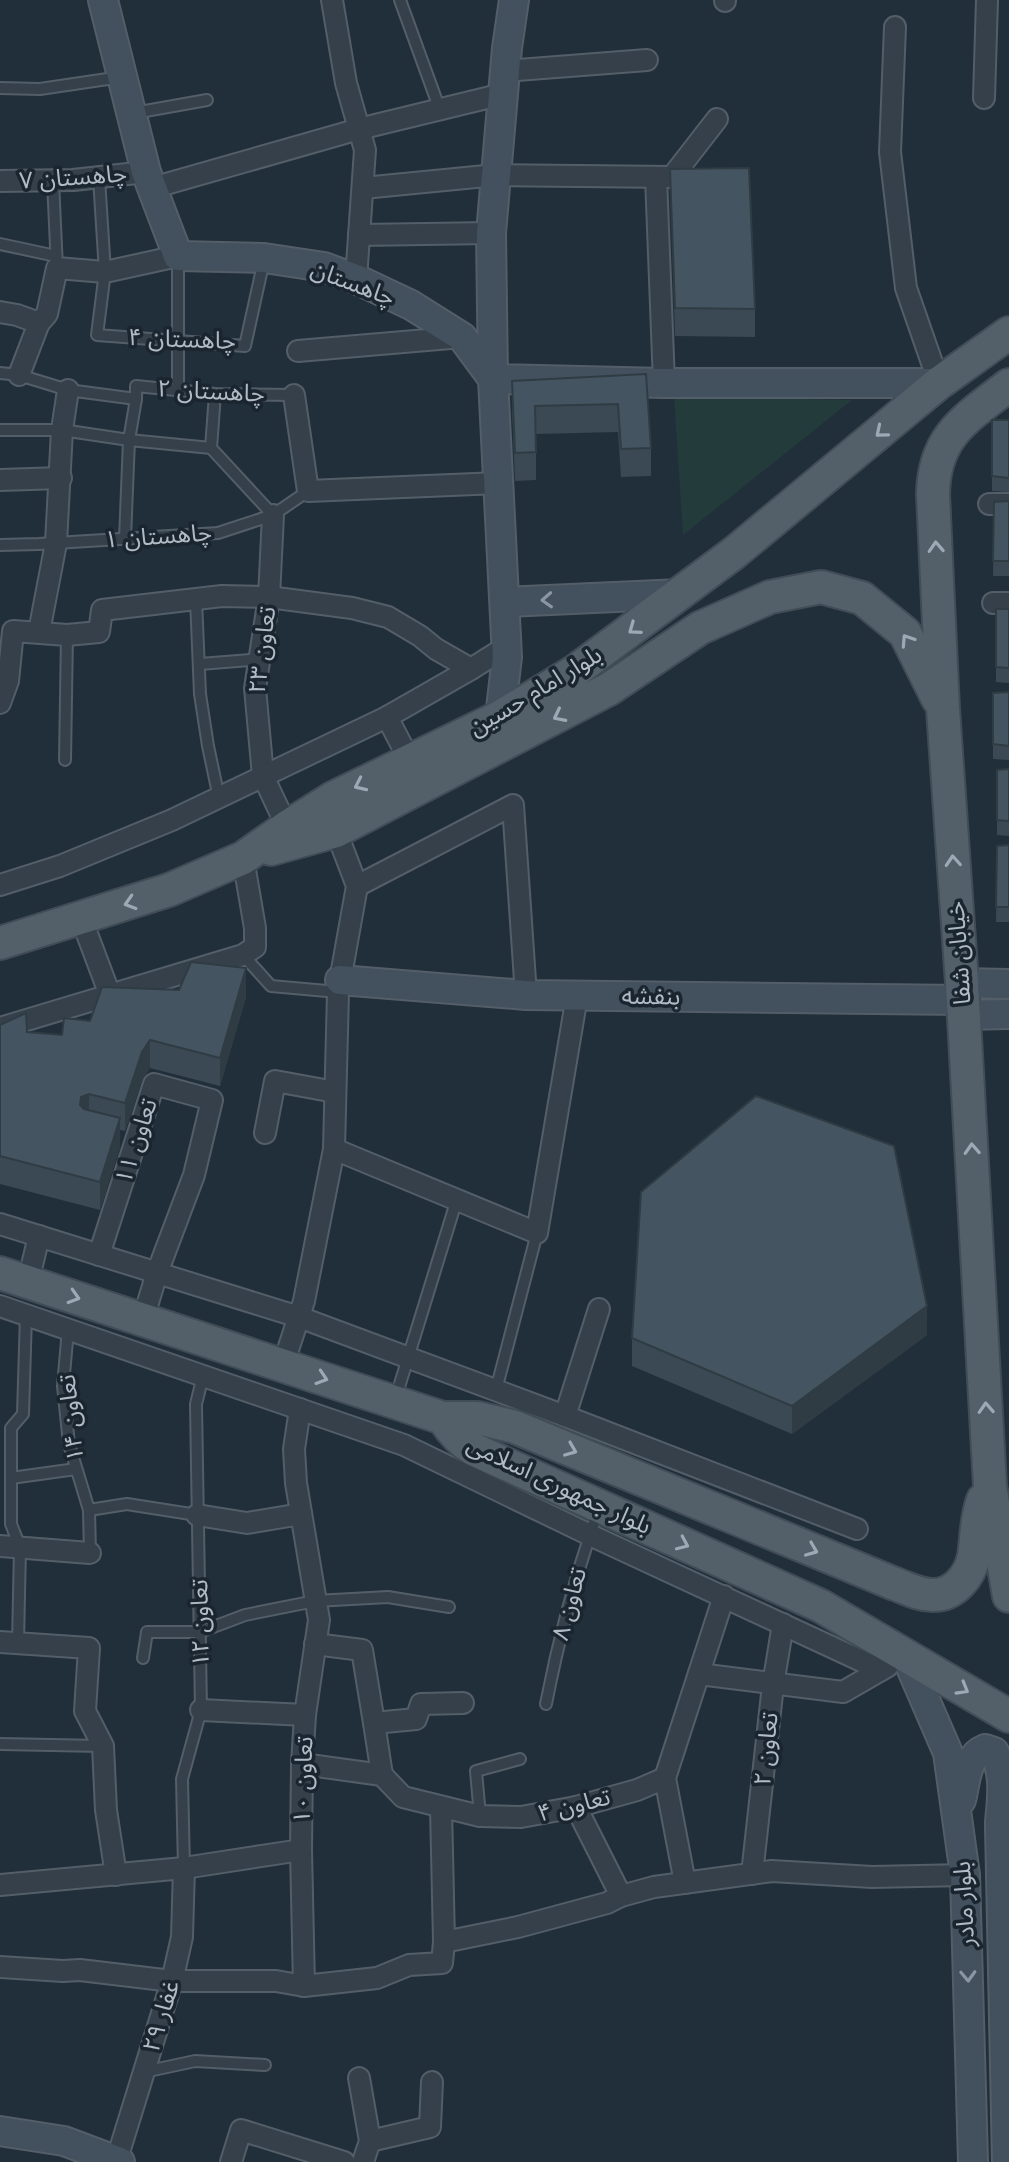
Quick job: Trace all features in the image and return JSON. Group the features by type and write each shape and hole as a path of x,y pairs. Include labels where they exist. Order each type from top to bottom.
{"main road":[{"name":"بلوار امام حسین","path":"0,943 169,890 246,856 333,798 500,717 574,672 681,594 939,383 1009,333"},
{"name":"خیابان شفا","path":"990,1486 963,999 943,709 933,473 942,450 957,426 1009,385"},
{"path":"246,856 336,831 609,689 700,628 770,597 821,587 862,598 905,633 943,709"},
{"name":"بلوار جمهوری اسلامی","path":"14,1278 443,1418 465,1445 595,1521 821,1606 893,1663 1009,1716"},
{"path":"443,1418 520,1414 895,1584 934,1596 955,1587 970,1569 979,1510 990,1486"},
{"path":"990,1486 1009,1596"}],"street":[{"path":"9,374 47,314 57,262 105,272 178,256 149,180 103,0"},
{"path":"332,0 346,83 365,150 356,279"},
{"path":"500,717 507,657 493,379 491,233 514,0"},
{"path":"984,98 987,0"},
{"path":"493,379 664,383 939,383 906,288 890,152 895,27"},
{"name":"چاهستان ۷","path":"0,181 149,180 440,110 504,82 647,60"},
{"path":"363,188 496,175 672,177 717,119"},
{"path":"656,177 664,383"},
{"path":"359,235 491,233"},
{"name":"چاهستان","path":"178,256 264,258 324,267 356,279 411,305 462,337 493,379"},
{"path":"0,312 39,323"},
{"path":"298,351 462,337"},
{"path":"39,632 56,543 62,430 68,390"},
{"path":"294,395 308,491 499,483"},
{"path":"0,480 61,478"},
{"name":"تعاون ۲۳","path":"273,515 269,597 255,688 263,776 287,827"},
{"path":"505,602 681,594"},
{"path":"0,703 8,681 6,627 67,635 99,632 102,610 222,596 269,597 352,608 388,617 471,669"},
{"path":"0,885 74,860 219,798 387,717 506,647"},
{"path":"387,717 410,761"},
{"path":"357,886 513,805 526,995"},
{"path":"283,1365 304,1301 334,1149 339,986 357,886 336,831"},
{"path":"0,1028 243,955 255,947 246,856"},
{"path":"81,918 110,995"},
{"path":"963,999 1009,984"},
{"name":"بنفشه","path":"339,986 526,995 963,999"},
{"path":"334,1149 537,1233 577,996"},
{"path":"963,999 1009,1014"},
{"path":"265,1133 275,1081 335,1092"},
{"name":"تعاون ۱۱","path":"99,1255 129,1140 154,1084 212,1100 194,1175 157,1273"},
{"path":"0,1224 299,1317 496,1390 520,1414 565,1416 857,1529"},
{"path":"14,1278 39,1236"},
{"path":"143,1319 157,1273"},
{"path":"0,1306 404,1445 595,1521 724,1596 783,1624 893,1663"},
{"path":"565,1416 599,1309"},
{"name":"تعاون ۱۰","path":"0,1885 184,1868 301,1850 305,1715 319,1620 296,1483 294,1449 300,1409"},
{"path":"197,1515 247,1523 301,1514"},
{"path":"10,1546 90,1553"},
{"path":"685,1883 665,1778 724,1596"},
{"name":"تعاون ۲","path":"752,1874 773,1685 783,1624"},
{"path":"9,1642 89,1648 85,1711 103,1746 106,1810 116,1875"},
{"path":"302,1764 382,1775 362,1650 315,1644"},
{"path":"699,1674 843,1692 893,1663"},
{"name":"بلوار مادر","path":"893,1663 948,1753 965,1875 973,2162"},
{"path":"374,1723 416,1719 421,1704 463,1703"},
{"path":"201,1710 305,1715"},
{"name":"بلوار مادر","path":"956,1815 970,1761 975,1753 985,1749 994,1752 1003,1780 1007,2162"},
{"name":"تعاون ۴","path":"382,1775 403,1797 480,1816 521,1817 576,1807 637,1790 665,1778"},
{"path":"0,1967 80,1970 172,1981 276,1981 304,1986 377,1978 409,1965 442,1963 441,1807"},
{"path":"576,1807 621,1896"},
{"path":"301,1850 304,1986"},
{"name":"غفار ۲۹","path":"118,2162 172,1981 182,1937 184,1868"},
{"path":"444,1942 518,1927 654,1887 772,1871 872,1877 965,1875"},
{"path":"359,2078 370,2141 363,2162"},
{"path":"370,2141 430,2127 432,2082"},
{"path":"231,2162 241,2130 344,2162"},
{"path":"0,2131 64,2141 118,2162"}],"lane":[{"path":"400,0 440,110"},
{"path":"0,88 40,89 123,77"},
{"path":"132,113 207,100"},
{"path":"99,178 105,272"},
{"path":"0,244 57,262 53,181"},
{"path":"178,256 178,390"},
{"name":"چاهستان ۴","path":"105,272 97,335 245,346 264,258"},
{"name":"چاهستان ۲","path":"9,374 68,390 136,399 136,386 215,394 294,395"},
{"path":"211,448 215,394"},
{"path":"125,539 129,440 136,399"},
{"path":"0,430 62,430 211,448 273,515"},
{"name":"چاهستان ۱","path":"0,545 218,533 273,515 308,491"},
{"path":"196,600 200,694 219,798"},
{"path":"65,760 67,635"},
{"path":"200,664 261,659"},
{"path":"243,955 271,986 339,986"},
{"path":"395,1402 457,1199"},
{"path":"496,1390 537,1233"},
{"path":"9,1642 11,1428 23,1414 26,1314"},
{"name":"تعاون ۱۴","path":"68,1329 63,1386 69,1444 89,1510 90,1553"},
{"name":"تعاون ۱۲","path":"184,1868 182,1779 201,1710 196,1404 203,1376"},
{"path":"11,1478 76,1469"},
{"path":"89,1510 127,1504 197,1515"},
{"name":"تعاون ۸","path":"546,1704 557,1647 595,1521"},
{"path":"143,1658 147,1632 200,1632 245,1615 315,1601 388,1597 449,1607"},
{"path":"0,1744 103,1746"},
{"path":"480,1816 476,1771 520,1759"},
{"path":"144,2072 195,2061 265,2065"}],"green space":[{"path":"674,396 852,400 683,535"}],"building":[{"path":"749,168 755,309 675,308 670,169"},
{"path":"646,374 651,448 621,449 618,404 535,406 536,452 515,453 512,381"},
{"path":"992,420 1009,420 1009,478 992,476"},
{"path":"1009,501 1009,561 993,561 994,502"},
{"path":"996,609 1009,609 1009,668 996,667"},
{"path":"1009,692 1009,746 993,744 993,693"},
{"path":"1009,769 1009,821 997,820 997,770"},
{"path":"1009,845 1009,907 996,907 997,846"},
{"path":"191,962 246,968 220,1058 150,1040 142,1052 125,1103 89,1094 81,1097 80,1105 84,1109 120,1118 100,1182 0,1156 0,1025 26,1013 27,1032 62,1035 64,1018 90,1021 102,987 179,990"},
{"path":"756,1096 894,1146 927,1306 792,1406 632,1338 641,1192"}]}
